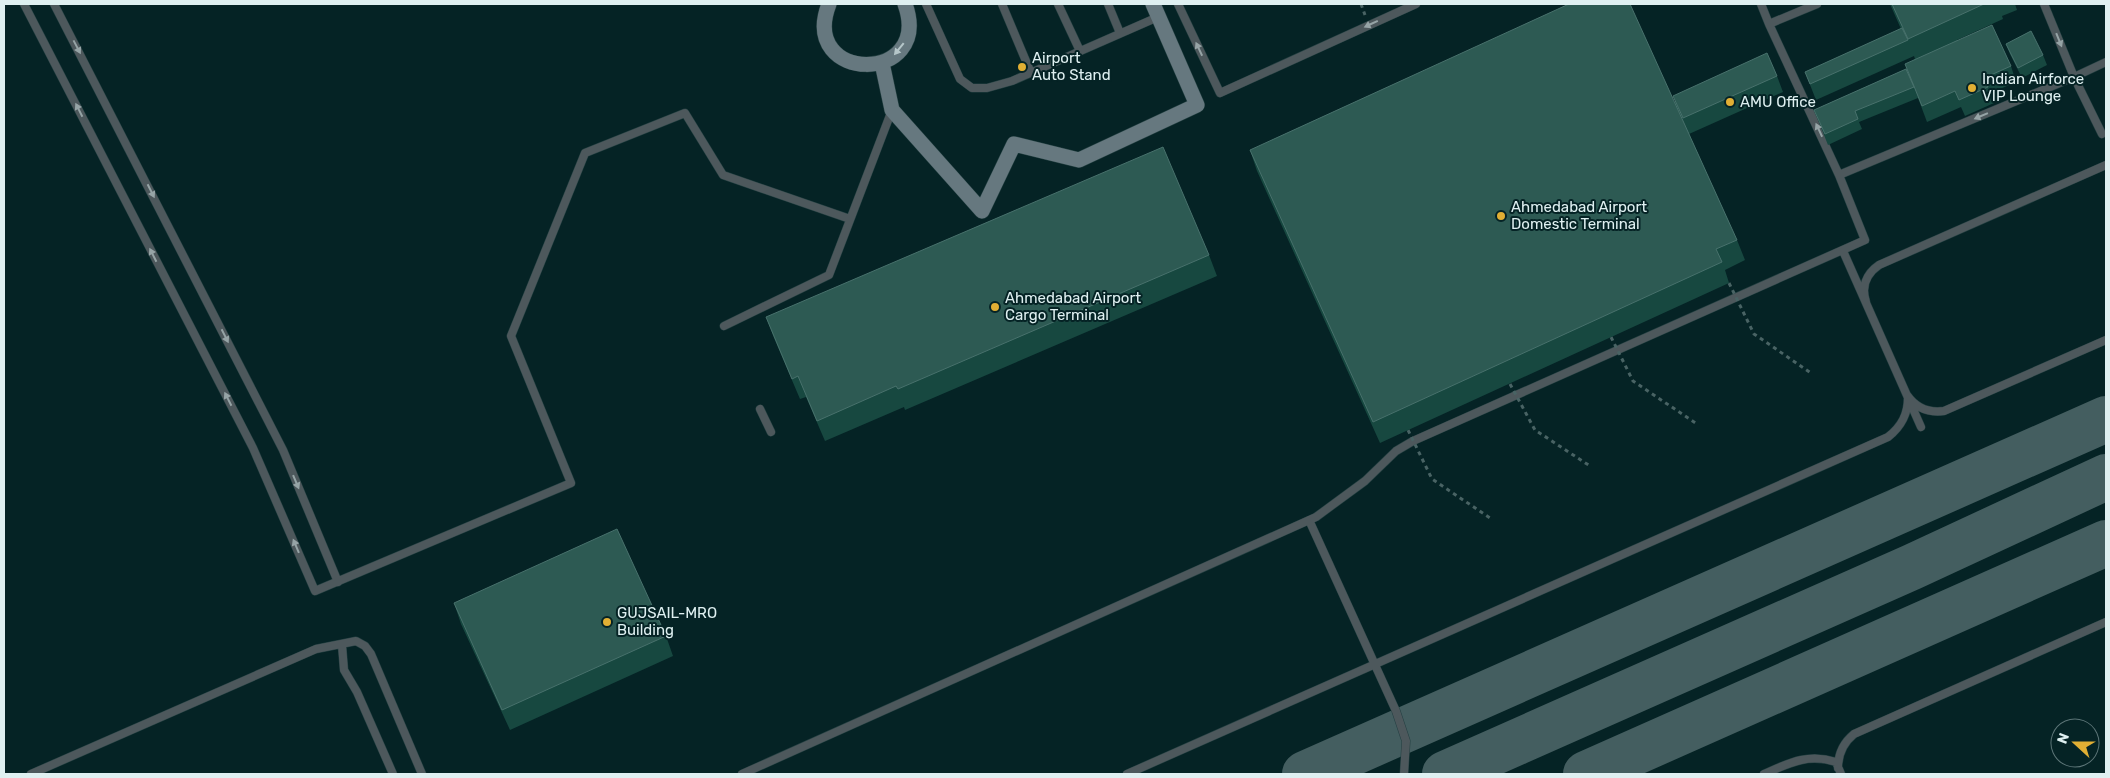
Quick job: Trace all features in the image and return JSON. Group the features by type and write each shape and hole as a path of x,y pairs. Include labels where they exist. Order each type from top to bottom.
{"street":[{"path":"829,4 825,14 824,27 827,40 834,51 844,59 856,64 870,65 882,63 894,55 903,45 908,32 909,18 905,4"},
{"path":"882,63 892,110 982,210 1014,144 1079,160 1197,105 1155,10"}],"lane":[{"path":"24,4 253,448 315,591 571,483 511,336 585,153 685,113 723,175 850,219"},
{"path":"54,4 283,450 338,582"},
{"path":"926,4 960,79 972,88 987,88 1032,73 1120,33 1155,10"},
{"path":"1002,4 1032,73"},
{"path":"1058,4 1080,51"},
{"path":"1108,4 1120,33"},
{"path":"1178,4 1220,93 1416,4"},
{"path":"742,774 1309,520 1365,481 1396,451 1413,441 1866,240 1839,175 1761,4"},
{"path":"1769,24 1817,4"},
{"path":"2044,4 2074,77 2102,134"},
{"path":"1839,175 2106,62"},
{"path":"724,326 829,275 892,110"},
{"path":"1866,302 1863,293 1866,279 1879,265 2106,165"},
{"path":"1842,251 1921,428"},
{"path":"1907,395 1920,407 1932,412 1944,411 2106,340"},
{"path":"1127,774 1888,437 1902,422 1907,410 1907,395"},
{"path":"760,409 771,432"},
{"path":"1309,520 1396,711 1406,741 1404,774"},
{"path":"1840,771 1839,757 1843,747 1854,734 2106,622"},
{"path":"31,774 316,649 332,644 342,645 356,641 361,642 368,649 422,774"},
{"path":"342,645 344,670 357,692 393,774"},
{"path":"1764,774 1794,761 1811,757 1836,762 1840,771"}],"path":[{"path":"1729,283 1754,334 1811,373"},
{"path":"1611,337 1633,381 1697,424"},
{"path":"1510,384 1535,430 1590,466"},
{"path":"1408,430 1432,479 1490,518"}],"building":[{"name":"Ahmedabad Airport Domestic Terminal","path":"1569,4 1630,4 1737,240 1716,249 1722,262 1373,422 1250,150"},
{"path":"1892,4 1984,4 1908,39"},
{"path":"1992,25 2011,66 1984,78 1988,87 1959,100 1955,91 1922,106 1905,64"},
{"path":"1902,28 1908,40 1810,84 1805,72"},
{"path":"2031,31 2043,55 2018,68 2006,44"},
{"path":"1767,53 1777,76 1683,118 1673,96"},
{"path":"1906,69 1914,87 1855,111 1858,119 1825,134 1814,110"},
{"name":"Ahmedabad Airport Cargo Terminal","path":"1163,147 1209,255 898,389 896,386 817,421 798,376 792,379 766,317"},
{"path":"617,529 666,636 502,710 454,603"}],"taxiway":[{"path":"1305,774 2106,419"},
{"path":"1445,774 1912,567 2106,477"},
{"path":"1586,774 2106,543"}],"place":[{"name":"Airport Auto Stand","path":"1022,67"},
{"name":"Indian Airforce VIP Lounge","path":"1972,88"},
{"name":"AMU Office","path":"1730,102"},
{"name":"Ahmedabad Airport Domestic Terminal","path":"1501,216"},
{"name":"Ahmedabad Airport Cargo Terminal","path":"995,307"},
{"name":"GUJSAIL-MRO Building","path":"607,622"}]}
